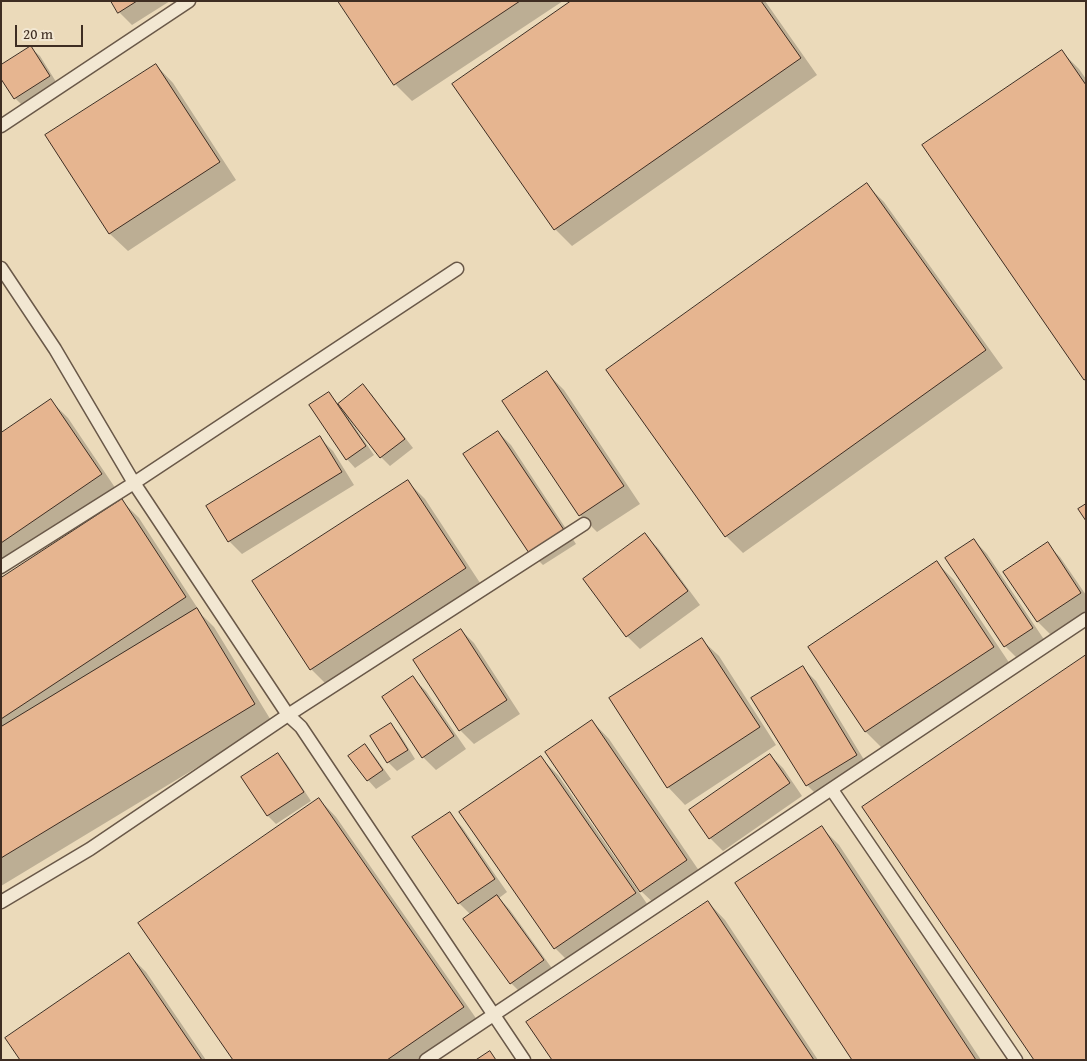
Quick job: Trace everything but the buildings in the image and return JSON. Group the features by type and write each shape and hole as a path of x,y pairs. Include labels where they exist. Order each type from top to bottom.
{"lane":[{"path":"1,126 189,1"},
{"path":"1,268 55,349 134,483 288,715 301,727 524,1060"},
{"path":"1,567 134,483 457,269"},
{"path":"1,902 90,849 288,715 584,524"},
{"path":"426,1060 1086,619"},
{"path":"832,790 1016,1060"}]}
